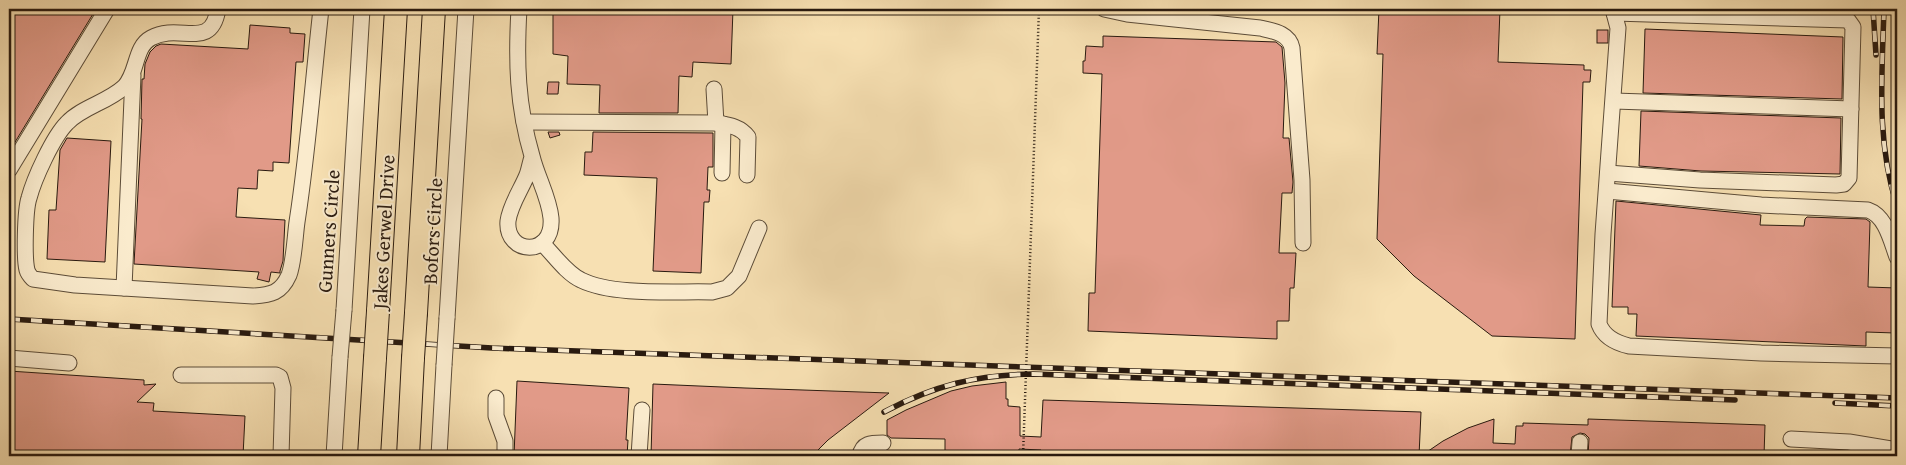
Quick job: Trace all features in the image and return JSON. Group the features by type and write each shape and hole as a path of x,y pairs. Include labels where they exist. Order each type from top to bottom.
{"highway":[{"name":"Jakes Gerwel Drive","path":"370,456 396,9"},
{"name":"Jakes Gerwel Drive","path":"408,456 434,9"}],"street":[{"path":"9,170 105,12 120,9"},
{"path":"124,288 133,75 139,54 144,44 150,38 172,31 204,33 210,30 215,23 218,9"},
{"path":"133,75 118,92 68,122 52,143 28,200 26,260 28,275 32,279 124,288 253,296 270,295 283,285 290,274 300,202 321,9"},
{"name":"Gunners Circle","path":"334,456 362,9"},
{"name":"Bofors Circle","path":"439,456 466,9"},
{"path":"519,9 516,62 518,92 532,157 548,204 551,232 545,242 533,247 524,247 511,237 508,229 510,212 527,174 532,157"},
{"path":"1104,9 1127,14 1260,28 1281,33 1288,39 1292,48 1302,180 1303,243"},
{"path":"1608,173 1700,180 1844,184 1849,178 1851,109 1853,27 1848,20 1614,11 1618,28 1608,173 1599,324 1607,337 1629,346 1897,356"},
{"path":"714,89 720,124 722,173"},
{"path":"1614,101 1851,109"},
{"path":"524,122 720,124 738,128 748,137 747,175"},
{"path":"1607,191 1761,205 1868,210 1874,212 1882,221 1897,257"},
{"path":"542,243 574,275 581,280 598,286 617,290 712,292 727,288 739,276 759,228"},
{"path":"9,358 69,363"},
{"path":"181,375 276,375 280,377 283,388 280,456"},
{"path":"496,398 496,416 505,441 505,456"},
{"path":"639,456 642,410"},
{"path":"1791,439 1849,442 1897,450"},
{"path":"860,456 861,449 865,445 883,443"}],"path":[{"path":"1024,456 1039,9"}],"building":[{"path":"9,9 96,9 9,152"},
{"path":"553,9 733,9 731,64 693,62 692,77 679,76 678,113 599,113 600,85 567,84 568,56 553,54"},
{"path":"1379,9 1500,9 1498,62 1584,65 1584,70 1591,70 1590,82 1583,82 1575,339 1492,336 1414,276 1377,239 1383,54 1377,54"},
{"path":"250,25 290,28 290,33 305,34 303,62 296,62 289,163 273,162 273,171 258,170 257,189 238,188 236,217 285,220 283,261 280,273 271,272 269,282 257,279 259,272 134,264 142,119 142,79 144,79 145,64 150,52 161,44 248,49"},
{"path":"1645,29 1843,37 1842,99 1643,93"},
{"path":"1597,30 1608,30 1608,43 1597,43"},
{"path":"1103,36 1276,42 1282,47 1285,83 1283,138 1289,138 1293,182 1292,193 1282,193 1279,253 1296,253 1294,288 1290,288 1289,321 1277,321 1277,339 1088,331 1089,293 1095,293 1102,74 1083,73 1083,61 1085,61 1086,46 1103,47"},
{"path":"548,82 559,82 558,94 547,94"},
{"path":"1641,111 1841,118 1840,174 1701,171 1639,166"},
{"path":"548,132 559,132 560,135 550,138"},
{"path":"593,132 713,133 713,167 708,167 707,190 710,190 709,202 704,202 701,273 653,271 657,178 584,175 585,152 592,152"},
{"path":"67,138 111,141 105,262 47,259 49,210 56,210 60,150"},
{"path":"1616,201 1761,215 1760,225 1804,226 1807,217 1866,219 1870,222 1868,287 1897,288 1895,333 1866,332 1866,346 1636,336 1637,314 1628,314 1628,307 1612,307"},
{"path":"9,371 144,380 144,385 156,384 137,402 154,403 153,411 245,416 243,456 9,456"},
{"path":"517,381 629,388 627,456 514,456"},
{"path":"1006,382 1008,406 1020,407 1020,436 1041,437 1043,400 1421,412 1419,456 1041,456 1041,450 1019,449 1019,456 945,456 945,439 891,438 887,435 887,420 906,410 951,391 972,386"},
{"path":"653,384 889,393 828,440 812,456 651,456"},
{"path":"1494,419 1493,443 1515,444 1516,426 1523,426 1523,423 1588,425 1588,419 1765,425 1764,456 1588,456 1589,438 1585,434 1580,433 1572,437 1570,456 1421,456 1443,441 1468,428"}],"railway":[{"path":"1873,9 1876,55"},
{"path":"1884,9 1883,133 1890,182 1897,206"},
{"path":"9,319 492,348 1897,398"},
{"path":"884,412 921,395 956,383 974,379 1033,374 1735,400"},
{"path":"1835,403 1897,406"}]}
